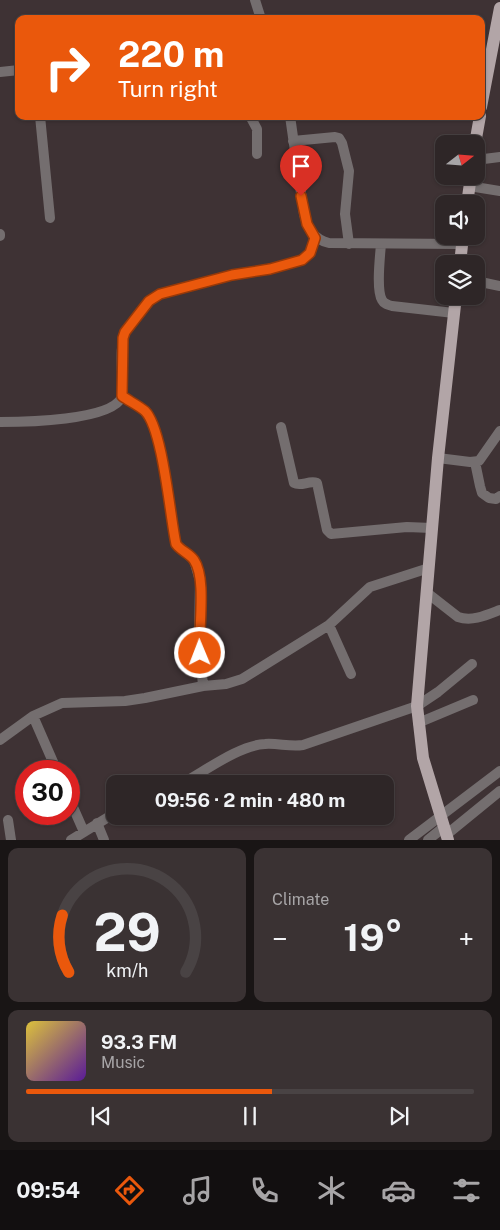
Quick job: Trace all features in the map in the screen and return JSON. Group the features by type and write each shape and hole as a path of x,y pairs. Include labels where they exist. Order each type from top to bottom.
{"main road":[{"path":"485,86 500,8"},
{"path":"477,135 479,120"},
{"path":"445,830 423,758 417,706 438,458 455,305"}],"street":[{"path":"254,0 260,15"},
{"path":"0,72 15,70"},
{"path":"40,120 50,218"},
{"path":"252,120 257,129 257,154"},
{"path":"290,120 304,214 315,238 329,243 349,244 435,241"},
{"path":"293,141 339,138 349,171 346,214 349,244"},
{"path":"485,158 500,156"},
{"path":"482,185 500,191"},
{"path":"0,422 38,422 66,419 101,411 117,403 122,396 123,338 125,332 149,301 168,291 232,275 270,269 302,260 310,253 315,238"},
{"path":"381,244 379,288 381,299 384,303 392,306 454,312"},
{"path":"485,283 500,286"},
{"path":"122,396 145,411 154,425 176,544 194,560 197,567 201,590 199,639 203,686"},
{"path":"281,427 294,483 298,485 312,482 317,483 327,530 331,534 407,527 432,528"},
{"path":"438,458 475,462 481,459 500,431"},
{"path":"475,462 482,493 488,498 500,496"},
{"path":"0,740 33,716 62,703 125,701 203,686 226,684 251,674 329,625 370,587 429,568"},
{"path":"426,592 463,618 474,618 500,610"},
{"path":"329,625 351,674"},
{"path":"197,775 230,756 257,745 303,745 417,706 438,692 472,664"},
{"path":"418,723 473,700"},
{"path":"33,716 52,760"},
{"path":"409,840 445,830 500,772"},
{"path":"428,840 500,791"},
{"path":"71,840 106,818"},
{"path":"8,820 11,840"},
{"path":"80,823 84,832"},
{"path":"96,823 104,840"}],"route":[{"path":"200,653 201,590 197,567 190,555 178,548 176,544 154,425 145,411 122,396 123,338 125,332 149,301 160,294 232,275 295,263 307,257 315,238 307,224 301,196"}]}
